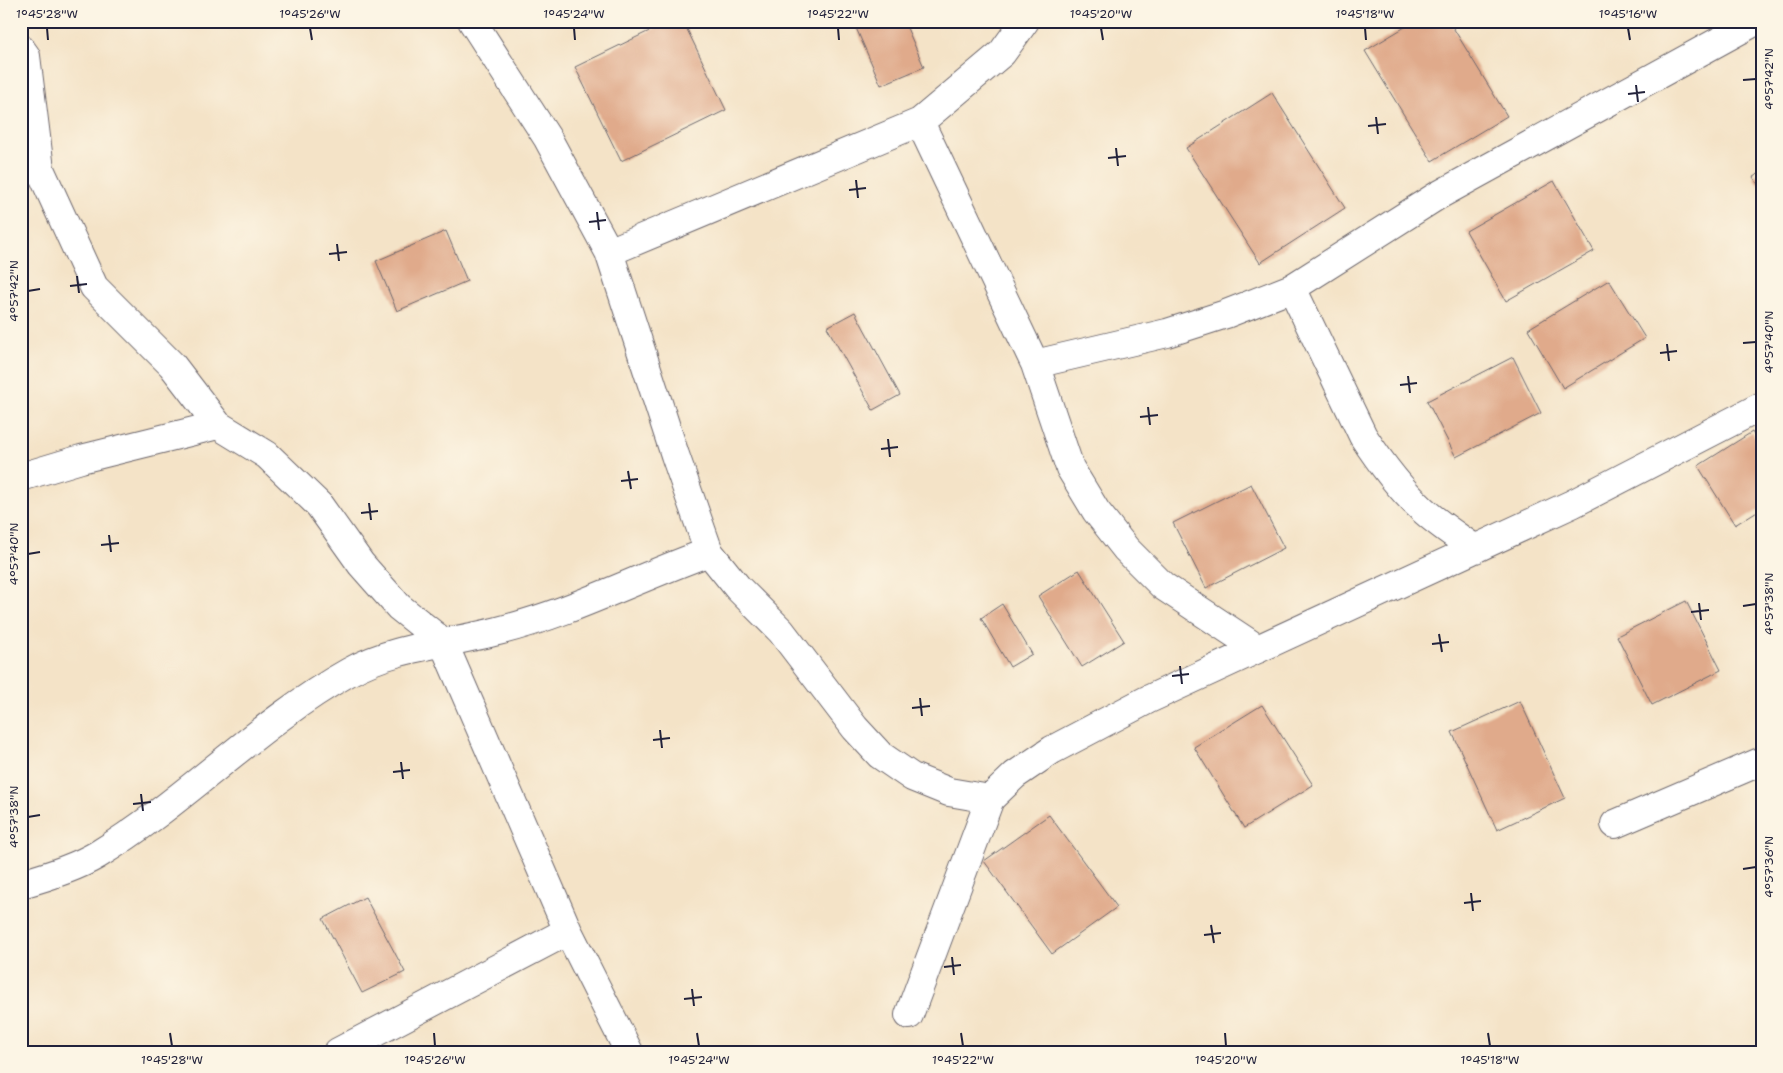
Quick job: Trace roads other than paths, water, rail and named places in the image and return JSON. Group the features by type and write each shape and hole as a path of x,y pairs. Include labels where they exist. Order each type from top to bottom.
{"street":[{"path":"472,21 548,139 609,252 675,456 709,552 738,588 781,631 855,728 880,755 912,777 949,792 990,800"},
{"path":"609,252 920,122 1002,53 1025,21"},
{"path":"1035,364 1167,334 1226,314 1292,288 1437,196 1756,21"},
{"path":"21,49 26,56 40,169 94,287 172,365 218,425 274,461 319,505 361,564 399,607 443,642 568,931 629,1052"},
{"path":"920,122 1035,364 1070,468 1096,511 1126,549 1163,586 1258,649"},
{"path":"1292,288 1363,436 1375,455 1403,491 1423,510 1475,549"},
{"path":"909,1015 990,800 1015,775 1052,750 1147,700 1572,504 1762,406"},
{"path":"21,477 81,459 218,425"},
{"path":"21,884 43,878 96,855 165,808 298,703 350,671 395,653 499,631 574,606 651,573 709,552"},
{"path":"1615,824 1762,761"},
{"path":"338,1052 568,931"}]}
